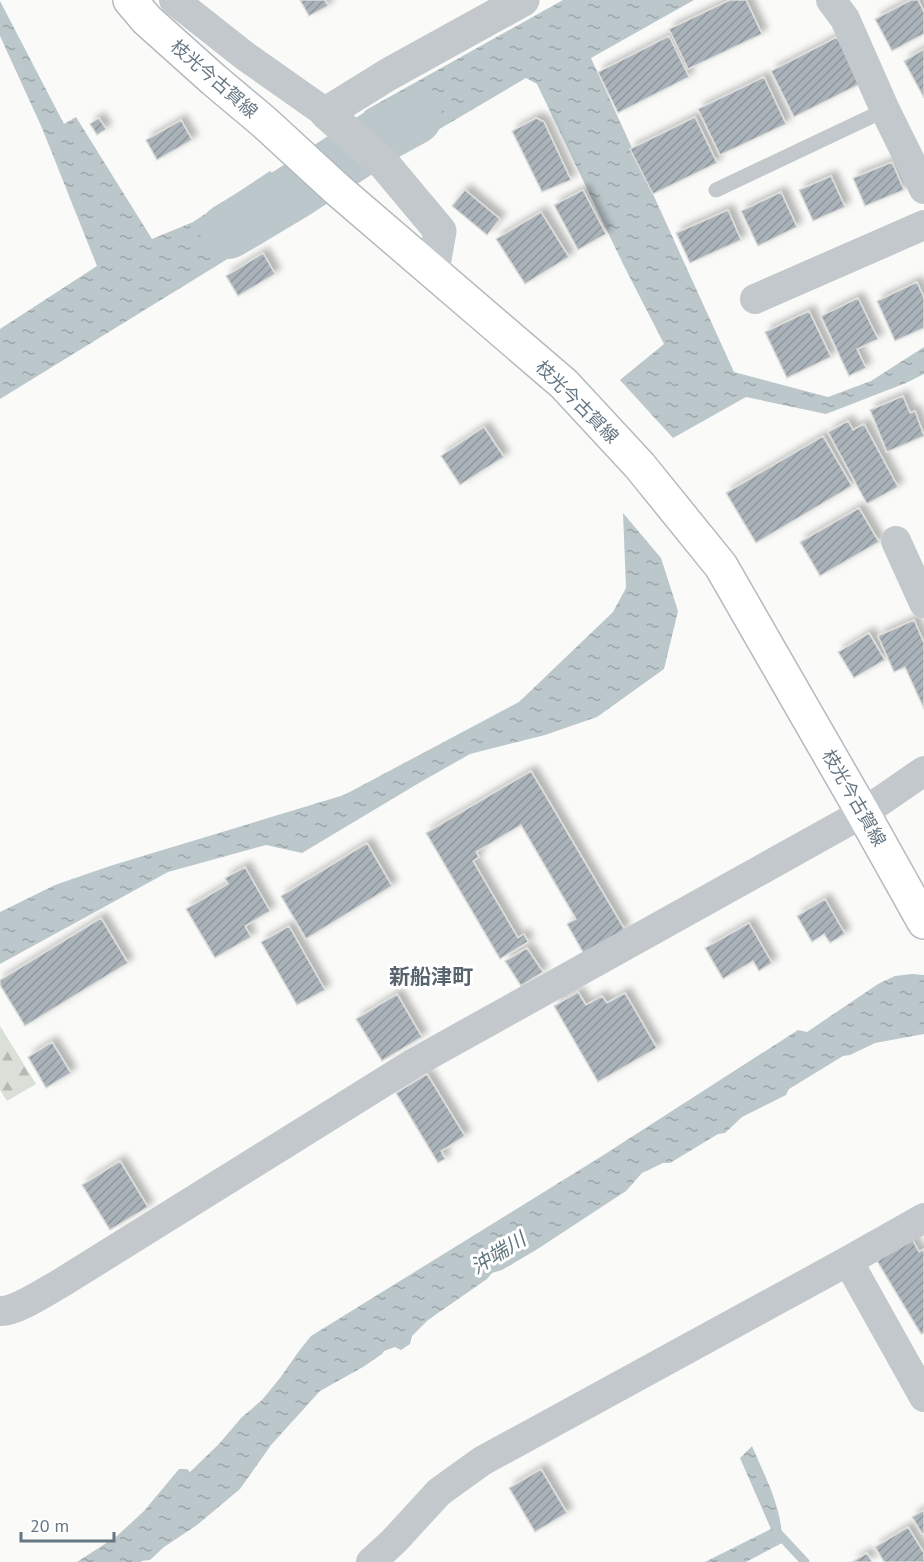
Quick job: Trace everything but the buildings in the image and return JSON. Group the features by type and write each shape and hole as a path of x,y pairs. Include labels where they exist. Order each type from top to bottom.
{"main road":[{"name":"枝光今古賀線","path":"130,0 147,20 338,190 564,384 640,466 721,566 917,910"}],"street":[{"path":"174,0 245,56 332,118 384,164 440,231 434,271"},
{"path":"332,118 389,74 523,0"},
{"path":"831,0 845,19 885,110 924,189"},
{"path":"755,299 924,225"},
{"path":"896,541 924,603"},
{"path":"0,1311 5,1312 61,1282 414,1063 863,813 924,771"},
{"path":"371,1562 400,1552 439,1492 482,1461 924,1218"},
{"path":"848,1261 924,1397"}],"lane":[{"path":"716,190 885,110"}],"green space":[{"path":"0,1026 36,1084 7,1101 0,1090"}],"water":[{"path":"563,0 694,0 591,58 734,372 828,397 871,381 924,347 924,374 826,414 746,397 673,438 620,380 664,344 537,84 526,78 397,154 360,118 366,110"},
{"path":"0,1 64,124 76,117 152,239 193,222 270,171 312,207 0,399 0,329 97,266 42,128 0,36"},
{"path":"623,513 661,558 678,611 664,669 597,717 545,735 470,754 302,853 266,845 168,872 0,964 0,912 55,885 110,866 344,795 519,702 613,612 626,588"},
{"name":"沖端川","path":"924,975 924,1034 875,1043 843,1056 789,1089 786,1095 742,1117 725,1133 718,1134 670,1163 663,1163 642,1173 626,1191 536,1250 502,1270 492,1273 487,1279 428,1320 412,1336 410,1344 401,1350 395,1347 384,1351 363,1367 320,1391 271,1445 240,1489 150,1560 77,1562 117,1536 144,1511 179,1469 187,1469 190,1472 219,1444 241,1418 262,1400 311,1336 602,1156 798,1030 807,1032 878,984 895,976"},
{"path":"752,1446 780,1518 782,1543 746,1562 705,1562 771,1529 740,1458"}],"waterway":[{"path":"228,231 292,193 381,135 414,117"},
{"path":"776,1528 777,1532 805,1562"}],"district":[{"name":"新船津町","path":"431,977"}]}
